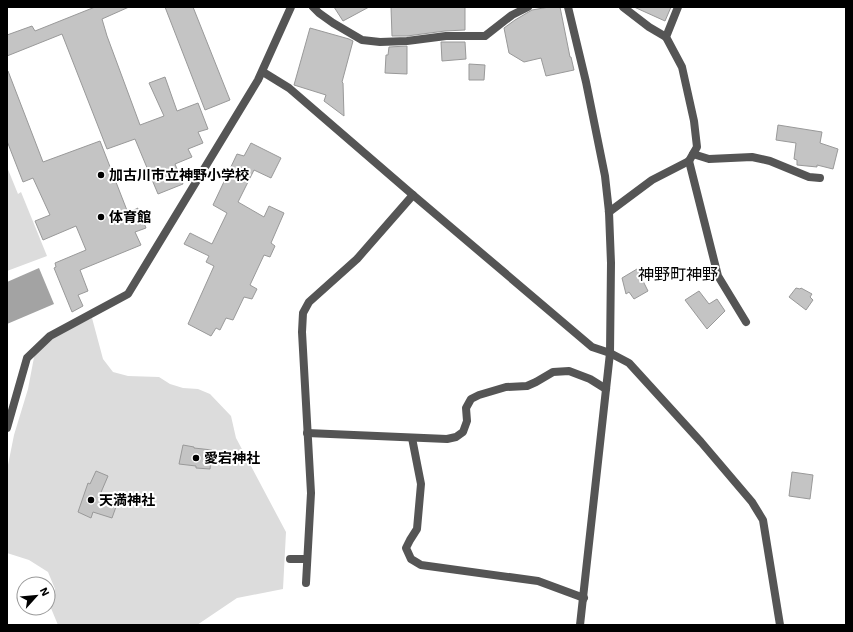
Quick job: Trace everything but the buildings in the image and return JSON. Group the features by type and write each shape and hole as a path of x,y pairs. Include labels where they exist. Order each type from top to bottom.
{"street":[{"path":"7,428 27,358 50,336 128,294 263,72 291,7"},
{"path":"313,7 333,24 362,40 380,42 407,41 446,36 485,36 512,15 528,7"},
{"path":"568,7 588,90 605,176 609,212 611,263 610,353 580,625"},
{"path":"609,212 652,180 691,157 697,147 694,121 682,67 666,38 623,7"},
{"path":"666,38 678,7"},
{"path":"263,72 289,88 592,346 629,363 701,442 752,502 763,520 780,625"},
{"path":"691,157 709,159 752,157 770,161 809,177 820,178"},
{"path":"691,157 718,276 746,322"},
{"path":"306,583 311,493 302,332 303,313 309,302 357,259 413,195"},
{"path":"307,433 447,439 463,432 467,421 466,408 470,399 479,395 506,387 527,386 553,372 569,371 590,379 606,389"},
{"path":"412,438 421,484 417,529 406,548 411,559 421,565 538,581 584,598"},
{"path":"290,559 307,559"}],"shaded area":[{"path":"7,167 18,194 21,192 47,256 7,271"},
{"path":"39,268 54,304 7,324 7,282"},
{"path":"92,318 103,359 113,372 128,376 159,377 170,384 183,388 198,389 210,394 231,416 236,438 286,532 283,589 237,598 197,625 58,625 54,616 56,616 56,576 50,576 48,572 29,560 7,553 7,470 14,435 28,389 35,352 39,344"}],"place":[{"name":"加古川市立神野小学校","path":"101,175"},
{"name":"体育館","path":"101,217"},
{"name":"愛宕神社","path":"196,458"},
{"name":"天満神社","path":"91,500"}],"district":[{"name":"神野町神野","path":"678,274"}]}
